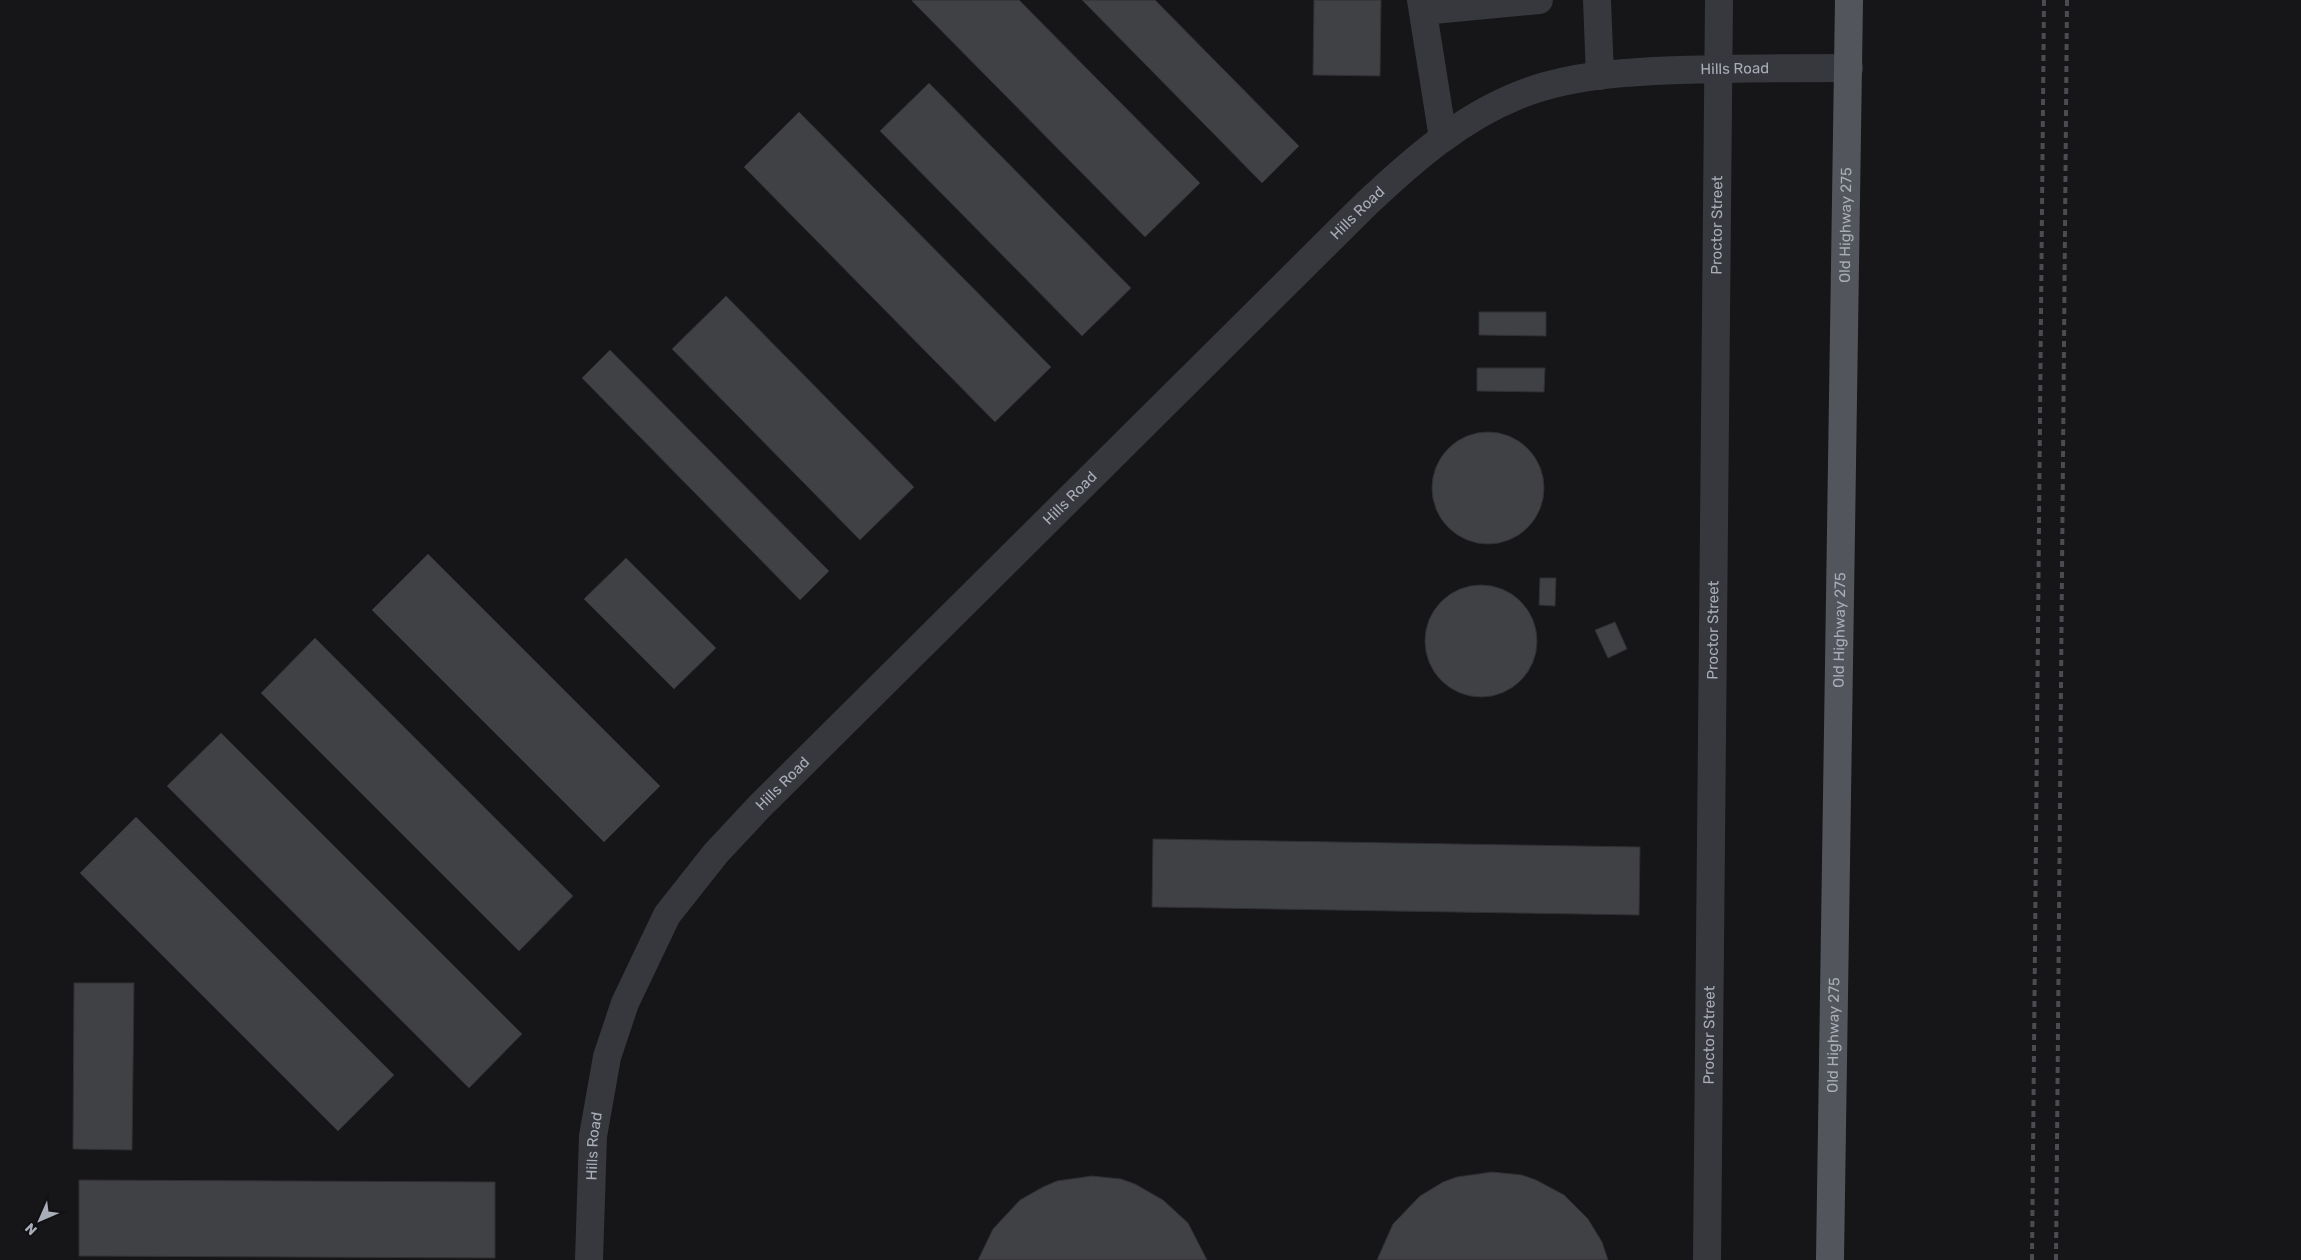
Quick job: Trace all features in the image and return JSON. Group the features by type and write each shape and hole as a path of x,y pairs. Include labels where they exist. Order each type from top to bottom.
{"main road":[{"name":"Old Highway 275","path":"1830,1260 1849,0"}],"street":[{"path":"1443,138 1422,5 1539,0"},
{"path":"1597,0 1600,76"},
{"name":"Proctor Street","path":"1707,1260 1718,0"},
{"name":"Hills Road","path":"589,1260 593,1136 607,1057 625,1003 651,946 667,915 690,883 759,807 1359,211 1415,160 1443,138 1474,117 1520,94 1600,76 1718,69 1849,68"}],"building":[{"path":"913,0 1019,0 1200,183 1145,237"},
{"path":"1082,0 1155,0 1299,146 1262,183"},
{"path":"1314,0 1381,0 1380,76 1313,75"},
{"path":"929,83 1131,288 1082,336 880,131"},
{"path":"799,112 1051,367 995,422 744,167"},
{"path":"726,296 914,487 860,540 672,349"},
{"path":"1479,312 1546,312 1546,336 1479,335"},
{"path":"610,350 829,571 800,600 582,378"},
{"path":"1477,368 1545,368 1544,392 1477,391"},
{"path":"1488,432 1509,436 1528,448 1540,467 1544,488 1540,509 1528,528 1509,540 1488,544 1467,540 1448,528 1436,509 1432,488 1436,467 1448,448 1467,436"},
{"path":"428,554 660,786 604,842 372,610"},
{"path":"626,558 716,648 674,689 584,599"},
{"path":"1540,578 1556,578 1555,606 1539,605"},
{"path":"1481,585 1502,589 1520,602 1533,620 1537,641 1533,662 1520,680 1502,693 1481,697 1460,693 1442,680 1429,662 1425,641 1429,620 1442,602 1460,589"},
{"path":"1615,622 1627,649 1608,658 1595,630"},
{"path":"315,638 573,896 519,951 261,693"},
{"path":"221,733 522,1034 469,1088 167,786"},
{"path":"136,817 394,1075 338,1131 80,873"},
{"path":"1153,839 1640,847 1639,915 1152,907"},
{"path":"74,983 134,983 132,1150 73,1149"},
{"path":"1492,1172 1522,1175 1536,1180 1564,1195 1588,1219 1602,1242 1608,1260 1377,1260 1393,1224 1420,1196 1443,1182 1457,1177"},
{"path":"1092,1176 1121,1179 1135,1184 1163,1200 1188,1223 1207,1260 978,1260 993,1229 1020,1200 1057,1181"},
{"path":"79,1180 495,1182 495,1258 79,1256"}],"railway":[{"path":"2032,1260 2044,0"},
{"path":"2056,1260 2067,0"}]}
